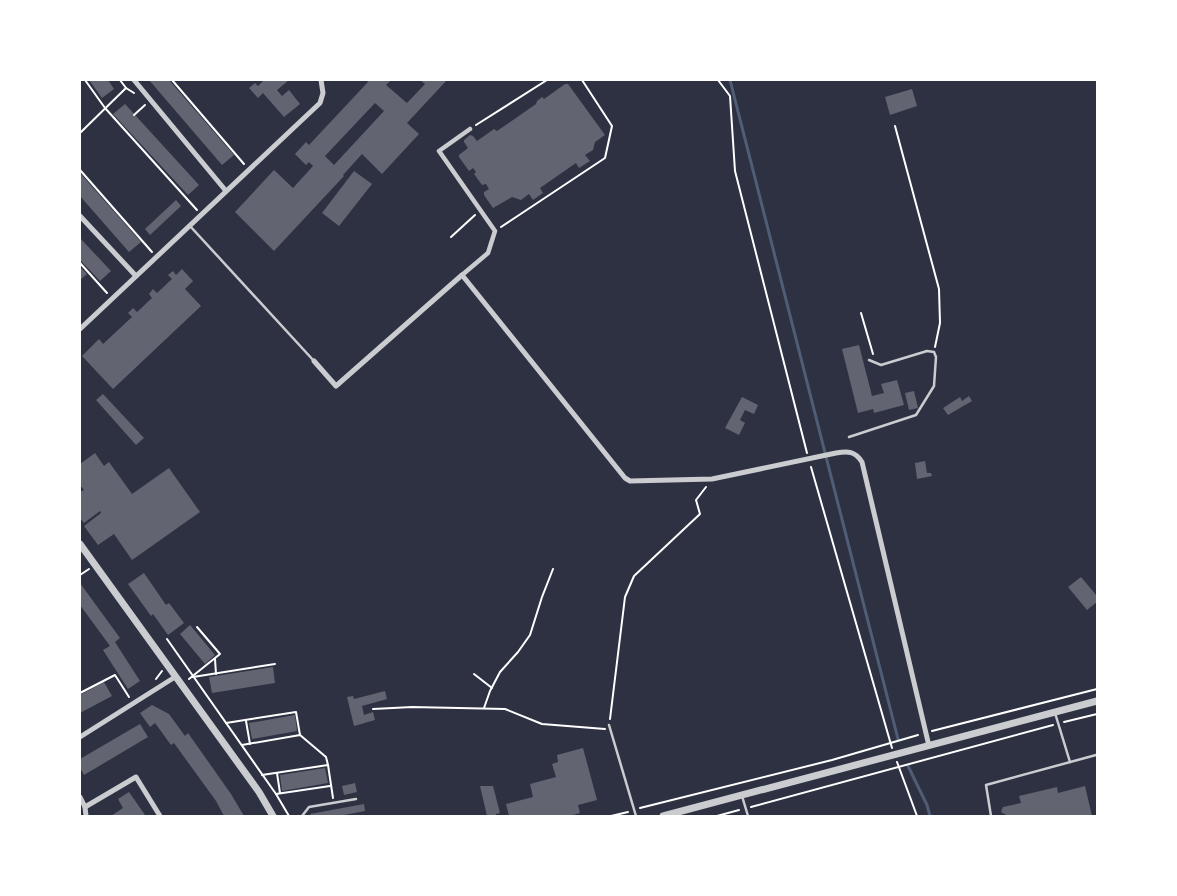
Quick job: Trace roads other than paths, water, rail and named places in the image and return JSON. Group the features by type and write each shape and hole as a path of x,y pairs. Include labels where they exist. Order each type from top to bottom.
{"street":[{"path":"134,80 226,191"},
{"path":"80,329 320,103 323,92 321,80"},
{"path":"314,361 336,386 488,253 495,231 439,151 470,129"},
{"path":"80,216 136,276"},
{"path":"462,275 625,478 630,481 712,479 836,452 853,452 858,455 862,462 928,746"},
{"path":"80,544 259,792 273,816"},
{"path":"80,737 175,677"},
{"path":"663,816 685,813 742,795 1097,701"},
{"path":"85,807 136,777 160,816"},
{"path":"80,797 85,807 86,816"}],"lane":[{"path":"190,226 314,361"},
{"path":"849,437 916,415 934,386 936,357 934,352 928,351 881,366 869,360"},
{"path":"1054,712 1070,762"},
{"path":"609,724 636,816"},
{"path":"991,816 986,785 1096,755"},
{"path":"742,795 748,816"},
{"path":"302,816 309,807 356,799"}],"waterway":[{"path":"730,80 898,739"},
{"path":"908,766 927,805 930,816"}]}
